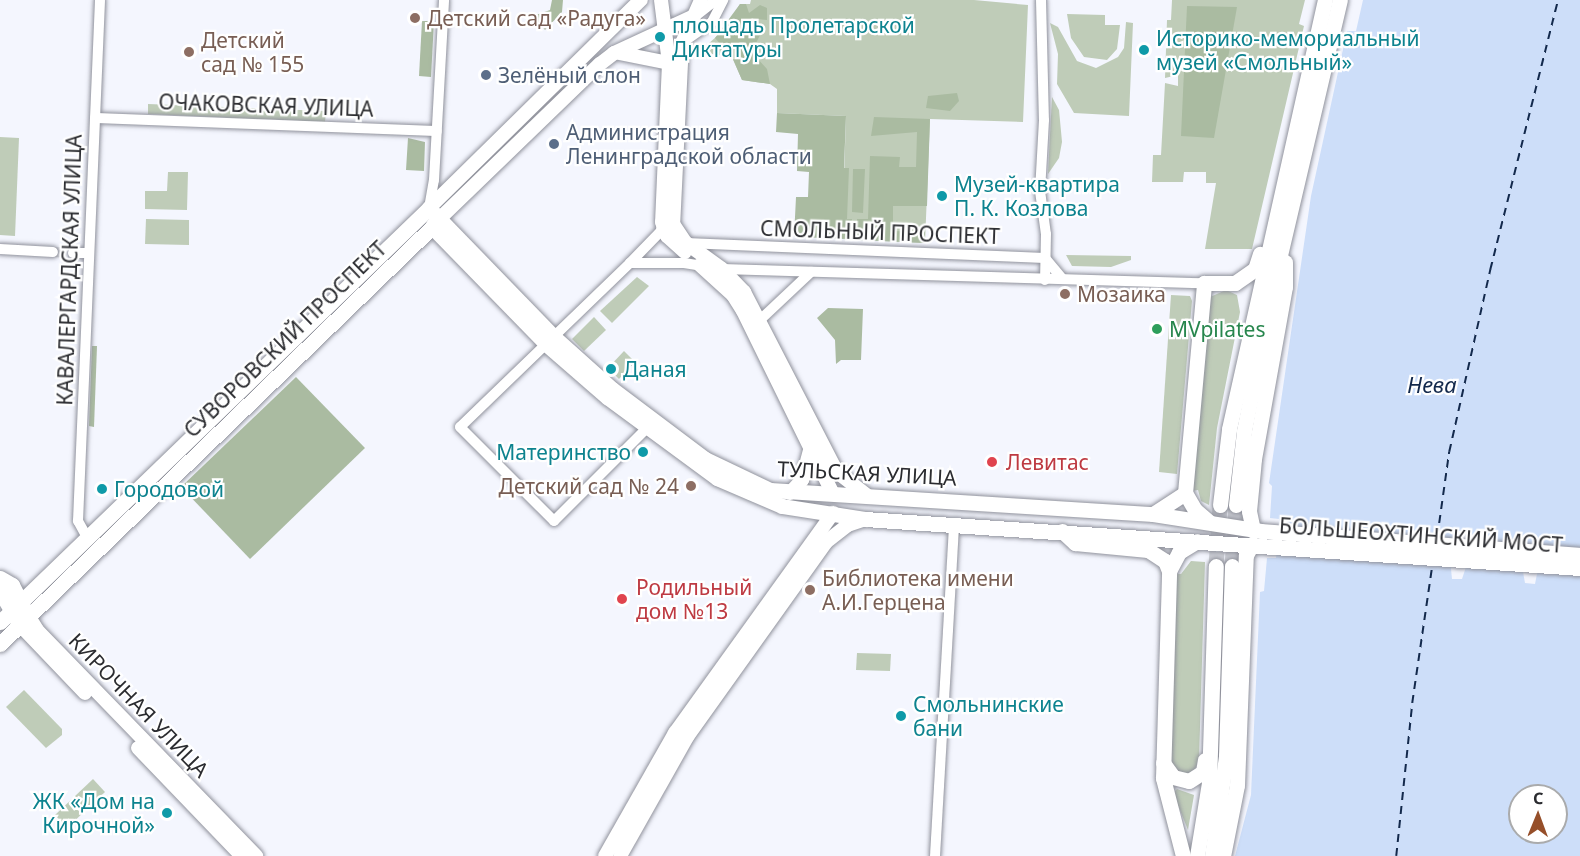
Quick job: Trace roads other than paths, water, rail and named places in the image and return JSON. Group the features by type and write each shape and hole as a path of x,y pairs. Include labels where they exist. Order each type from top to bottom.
{"main road":[{"path":"1236,505 1244,431 1267,284 1273,227 1325,0"},
{"path":"1220,505 1229,429 1251,325 1285,241 1340,0"},
{"name":"ТУЛЬСКАЯ УЛИЦА","path":"433,218 550,340 699,467 741,491 782,506 865,519 1197,541 1256,537"},
{"name":"СУВОРОВСКИЙ ПРОСПЕКТ","path":"0,644 16,616 88,539 433,218"},
{"name":"СУВОРОВСКИЙ ПРОСПЕКТ","path":"16,616 433,218"},
{"path":"1209,522 1195,510 1185,493 1204,283 1235,283 1255,269 1265,234 1273,227"},
{"path":"1223,856 1237,784 1246,555 1256,537 1249,511 1254,459 1285,287 1285,241"},
{"path":"1235,283 1247,293 1251,325"},
{"name":"ТУЛЬСКАЯ УЛИЦА","path":"651,424 719,467 750,483 790,493 866,495 1153,514 1209,522 1256,537"},
{"path":"1153,514 1185,493"},
{"path":"833,494 833,513"},
{"path":"1073,509 1067,532 1075,543 1148,550 1165,561 1169,571 1164,789 1183,856"},
{"name":"БОЛЬШЕОХТИНСКИЙ МОСТ","path":"1256,537 1580,555"},
{"name":"БОЛЬШЕОХТИНСКИЙ МОСТ","path":"1256,537 1580,568"},
{"path":"1169,571 1179,552 1197,541"},
{"path":"1197,856 1209,783 1216,566"},
{"path":"1212,856 1226,756 1232,566"},
{"name":"КИРОЧНАЯ УЛИЦА","path":"0,578 12,585 16,616"},
{"name":"КИРОЧНАЯ УЛИЦА","path":"0,591 16,616"},
{"path":"1163,763 1173,777 1189,781 1196,778 1205,765 1210,731"}],"street":[{"name":"КАВАЛЕРГАРДСКАЯ УЛИЦА","path":"88,539 78,521 100,0"},
{"path":"433,218 444,0"},
{"name":"СУВОРОВСКИЙ ПРОСПЕКТ","path":"433,218 587,52 641,0"},
{"path":"651,424 554,521 460,428 661,231 669,63 661,17 652,0"},
{"path":"661,17 662,0"},
{"path":"614,53 665,32 700,7 716,0"},
{"path":"681,47 712,22 723,0"},
{"path":"1041,0 1044,120 1041,191 1046,258 1045,280"},
{"path":"700,7 681,47 673,224 679,243 722,269 744,292 837,472 866,495"},
{"path":"614,53 669,63"},
{"name":"СУВОРОВСКИЙ ПРОСПЕКТ","path":"433,218 614,53"},
{"name":"ОЧАКОВСКАЯ УЛИЦА","path":"95,118 437,130"},
{"path":"662,222 679,243 738,303 833,494"},
{"name":"СМОЛЬНЫЙ ПРОСПЕКТ","path":"679,243 1046,258"},
{"path":"0,249 53,252"},
{"path":"74,253 89,253"},
{"path":"1046,258 1062,278"},
{"name":"СМОЛЬНЫЙ ПРОСПЕКТ","path":"630,263 684,263 722,269 1204,283"},
{"name":"СМОЛЬНЫЙ ПРОСПЕКТ","path":"760,320 811,272"},
{"path":"790,493 802,480 811,446"},
{"path":"605,856 675,733 833,513"},
{"path":"620,856 687,737 826,542 848,525 865,519"},
{"path":"935,856 954,524"},
{"name":"КИРОЧНАЯ УЛИЦА","path":"16,616 242,856"},
{"name":"КИРОЧНАЯ УЛИЦА","path":"16,616 37,630 256,856"}],"water":[{"name":"Нева","path":"1363,0 1580,0 1580,856 1235,856 1251,795 1260,592 1264,591 1267,558 1276,558 1279,519 1270,518 1272,486 1269,483 1311,196 1347,31 1356,31","holes":["1459,531 1465,531 1466,567 1462,579 1452,579 1451,569","1534,537 1543,543 1535,584 1525,583 1523,572"]}],"tunnel":[{"path":"53,252 73,253"},
{"path":"1216,566 1220,505"},
{"path":"1232,566 1236,505"}],"place":[{"name":"Детский сад «Радуга»","path":"415,18"},
{"name":"площадь Пролетарской Диктатуры","path":"660,37"},
{"name":"Историко-мемориальный музей «Смольный»","path":"1144,50"},
{"name":"Детский сад № 155","path":"189,52"},
{"name":"Зелёный слон","path":"486,75"},
{"name":"Администрация Ленинградской области","path":"554,144"},
{"name":"Музей-квартира П. К. Козлова","path":"942,196"},
{"name":"Мозаика","path":"1065,294"},
{"name":"MVpilates","path":"1157,329"},
{"name":"Даная","path":"611,369"},
{"name":"Материнство","path":"643,452"},
{"name":"Левитас","path":"992,462"},
{"name":"Детский сад № 24","path":"691,486"},
{"name":"Городовой","path":"102,489"},
{"name":"Библиотека имени А.И.Герцена","path":"810,590"},
{"name":"Родильный дом №13","path":"622,599"},
{"name":"Смольнинские бани","path":"901,716"},
{"name":"ЖК «Дом на Кирочной»","path":"167,813"}]}
